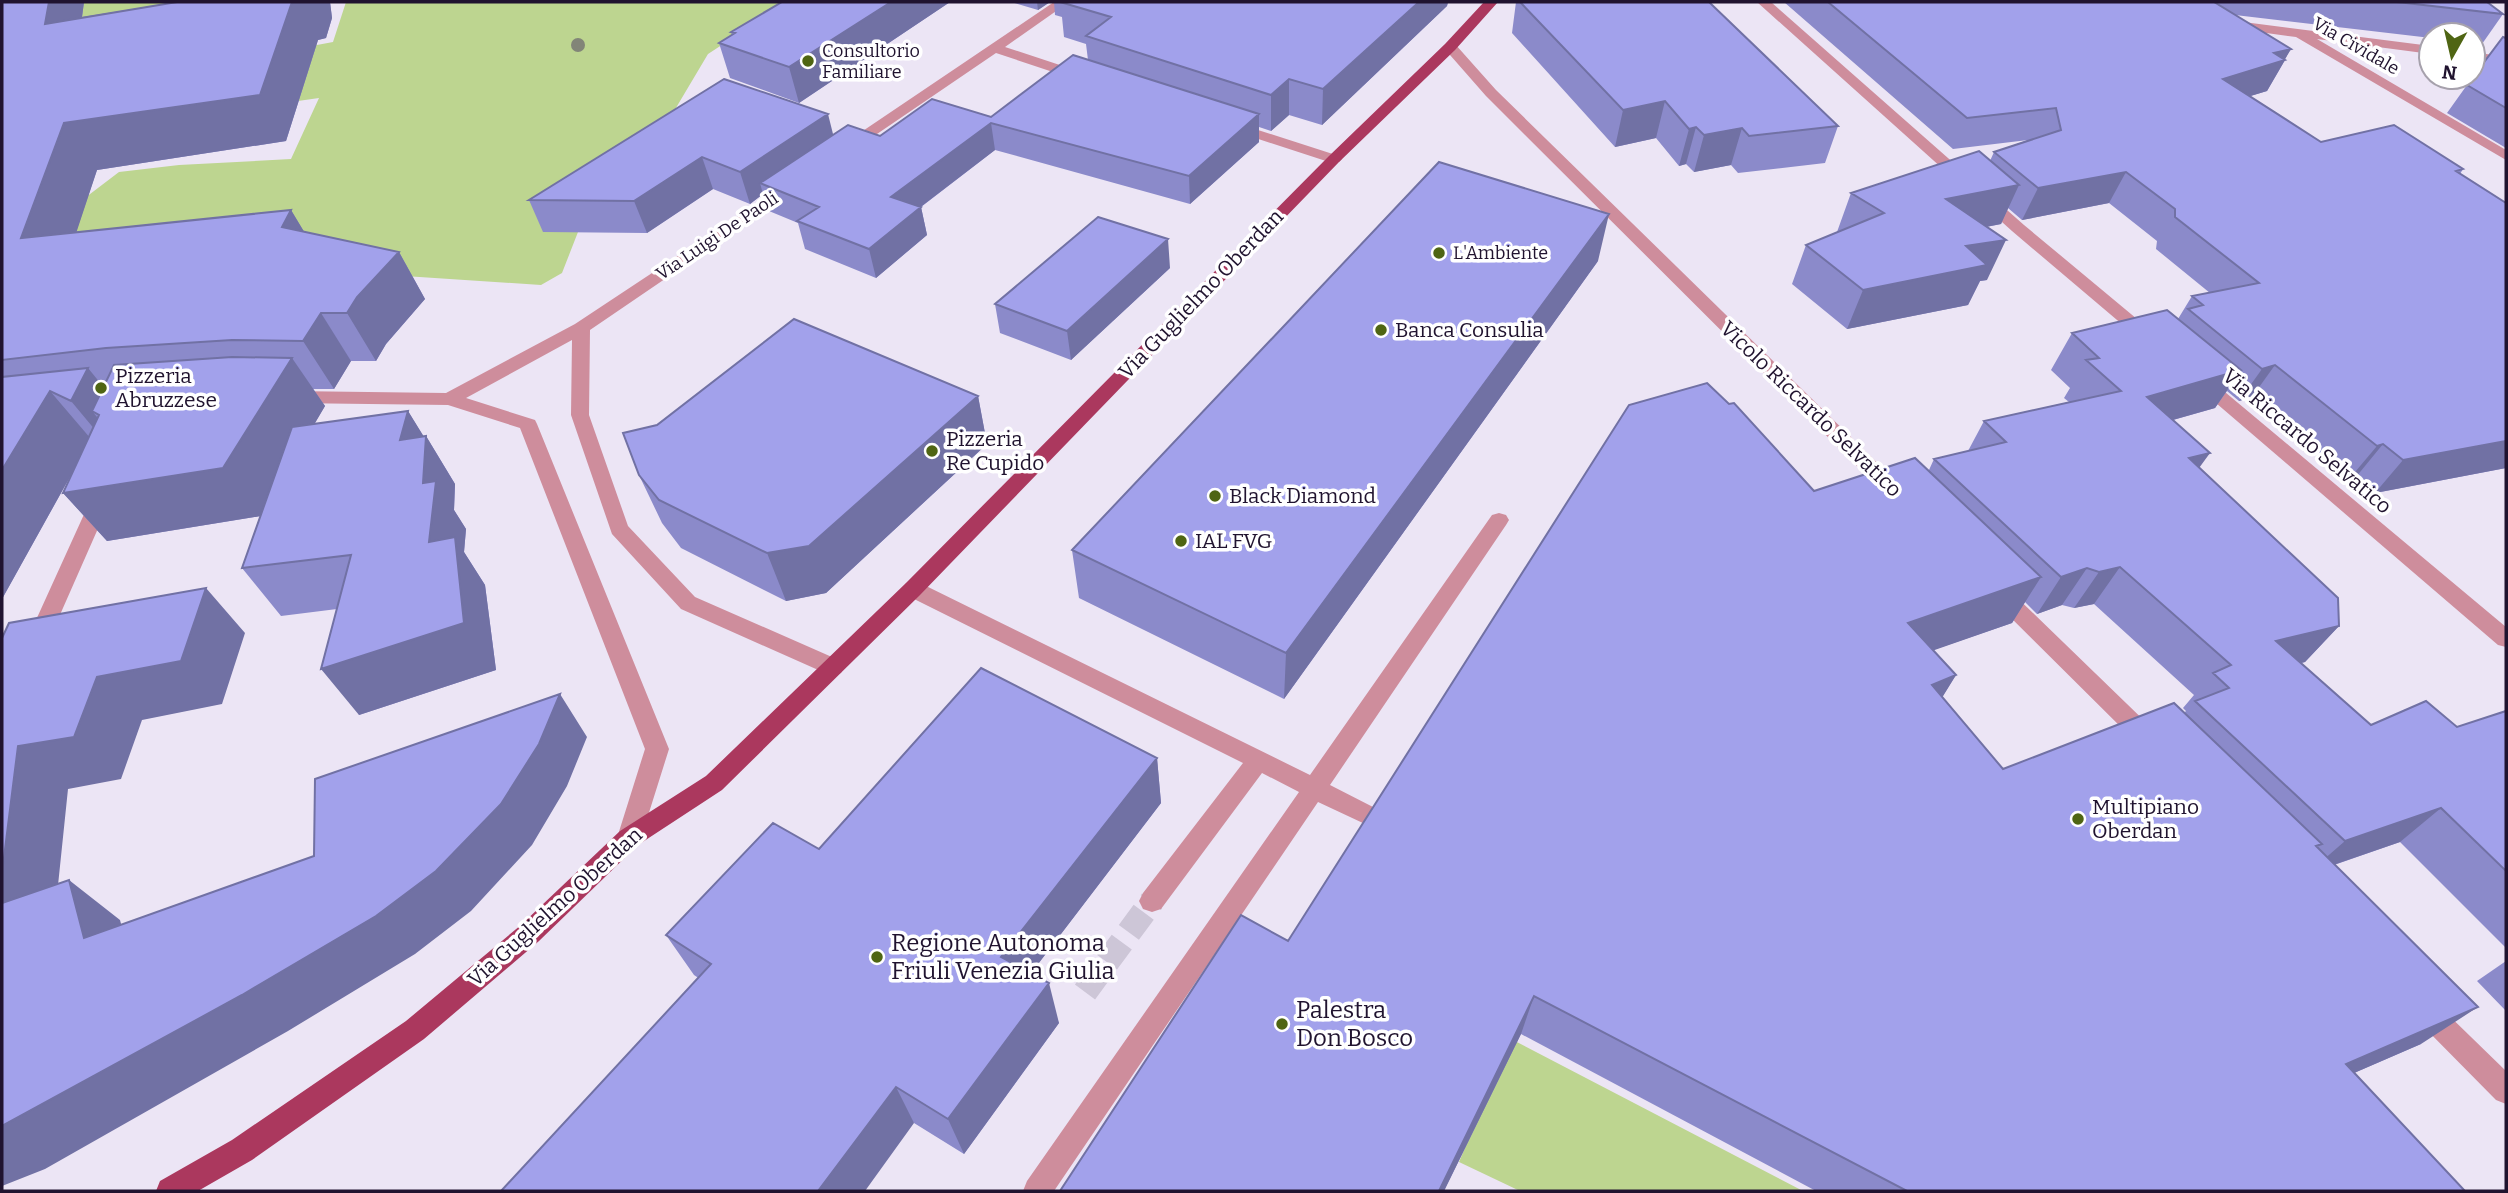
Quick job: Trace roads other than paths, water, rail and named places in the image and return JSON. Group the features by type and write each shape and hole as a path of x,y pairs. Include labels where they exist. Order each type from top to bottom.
{"main road":[{"name":"Via Guglielmo Oberdan","path":"170,1191 242,1150 415,1030 530,933 629,838 714,783 912,589 1334,159 1450,47 1491,2"}],"street":[{"path":"834,157 1062,2"},
{"path":"1763,2 2018,228 2164,350"},
{"path":"2212,22 2417,48"},
{"name":"Via Cividale","path":"2294,32 2506,156"},
{"name":"Vicolo Riccardo Selvatico","path":"1450,47 1491,93 1913,509"},
{"path":"994,48 1100,83"},
{"path":"2487,58 2506,61"},
{"path":"1217,121 1334,159"},
{"name":"Via Luigi De Paoli","path":"449,399 581,328 800,180"},
{"path":"581,328 580,415 619,529 688,603 833,667"},
{"name":"Via Riccardo Selvatico","path":"2185,368 2506,639"},
{"name":"Via Luigi De Paoli","path":"266,397 449,399 528,424 657,750 629,838"},
{"path":"34,648 111,478"},
{"path":"1037,1191 1500,520"},
{"path":"1983,577 2170,761"},
{"path":"912,589 974,617 1365,814"},
{"path":"1152,901 1258,761"},
{"path":"2407,993 2506,1090"}],"tunnel":[{"path":"1085,992 1152,901"}],"place":[{"name":"Consultorio Familiare","path":"808,61"},
{"name":"L'Ambiente","path":"1439,253"},
{"name":"Banca Consulia","path":"1381,330"},
{"name":"Pizzeria Abruzzese","path":"101,388"},
{"name":"Pizzeria Re Cupido","path":"932,451"},
{"name":"Black Diamond","path":"1215,496"},
{"name":"IAL FVG","path":"1181,541"},
{"name":"Multipiano Oberdan","path":"2078,819"},
{"name":"Regione Autonoma Friuli Venezia Giulia","path":"877,957"},
{"name":"Palestra Don Bosco","path":"1282,1024"}]}
